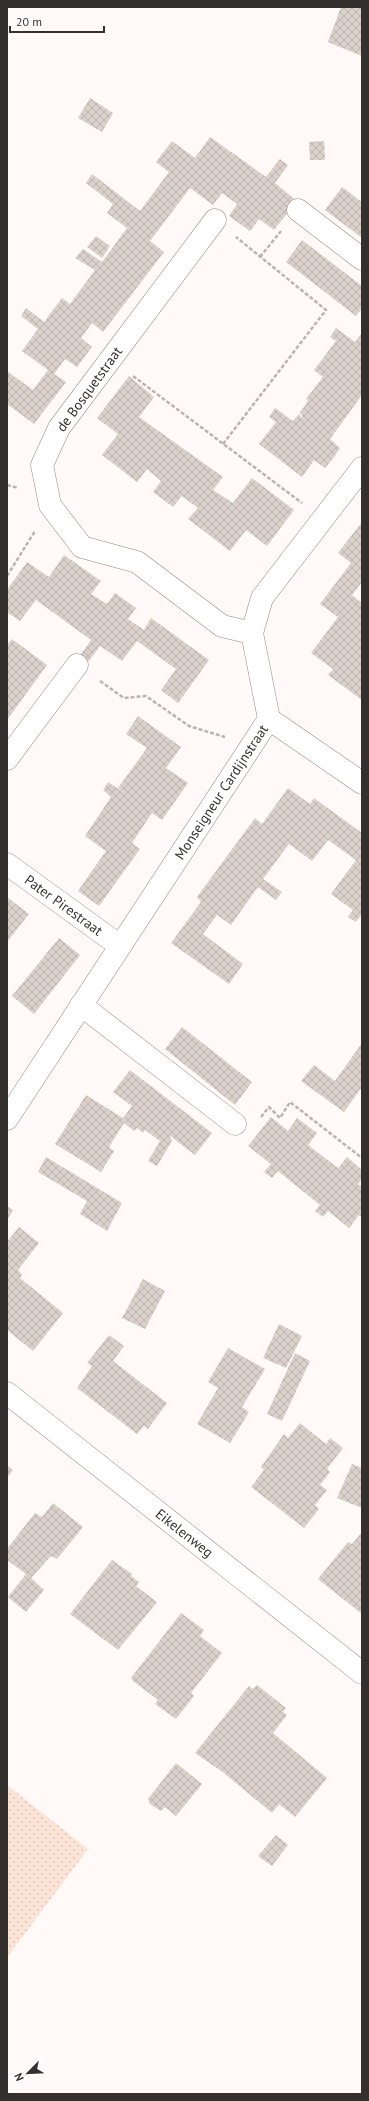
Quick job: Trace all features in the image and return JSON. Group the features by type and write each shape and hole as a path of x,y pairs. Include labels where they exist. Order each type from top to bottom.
{"street":[{"path":"298,210 362,260"},
{"name":"de Bosquetstraat","path":"215,220 59,428 42,465 50,506 82,546 137,562 222,626 252,633"},
{"name":"Monseigneur Cardijnstraat","path":"7,1119 269,719 252,633 262,598 362,468"},
{"path":"7,759 77,665"},
{"path":"269,719 362,783"},
{"name":"Pater Pirestraat","path":"7,864 120,946"},
{"path":"81,1005 235,1124"},
{"name":"Eikelenweg","path":"7,1393 362,1673"}],"path":[{"path":"260,257 298,210"},
{"path":"215,220 326,310 223,444"},
{"path":"111,359 323,519"},
{"path":"7,576 50,506"},
{"path":"77,665 124,698 146,696 189,726 252,745"},
{"path":"235,1124 247,1110 260,1118 269,1107 280,1118 290,1102 362,1158"}],"shaded area":[{"path":"7,1785 88,1849 7,1958"}],"building":[{"path":"341,7 362,7 362,56 328,42"},
{"path":"90,98 113,113 102,132 78,118"},
{"path":"210,137 266,177 280,159 288,165 275,183 297,201 274,230 259,219 250,231 229,216 237,204 222,193 213,205 190,188 150,241 164,252 103,332 92,323 81,338 92,347 77,367 65,359 54,374 66,382 34,424 7,404 7,371 33,390 48,370 22,351 38,329 21,316 26,308 44,322 62,298 70,304 95,270 75,258 83,249 102,262 127,228 107,213 113,204 86,183 92,174 140,211 169,172 156,162 172,141 195,158"},
{"path":"324,141 325,160 310,160 309,142"},
{"path":"342,187 362,202 362,238 325,210"},
{"path":"96,236 110,246 102,258 87,247"},
{"path":"302,240 362,286 362,308 356,316 286,262"},
{"path":"336,328 355,342 362,333 362,395 330,439 340,448 325,468 314,460 302,477 259,444 276,422 269,417 275,408 293,421 308,401 306,399 323,377 314,370 336,341 330,337"},
{"path":"129,376 154,397 139,417 223,477 213,490 233,503 252,478 294,510 267,546 246,530 230,551 188,519 198,508 182,496 173,507 153,492 161,481 147,469 137,482 102,455 118,434 97,418"},
{"path":"362,522 362,582 352,595 362,603 362,700 328,675 333,669 311,653 338,617 320,604 351,563 338,553"},
{"path":"64,555 101,581 91,594 107,604 115,593 136,608 128,619 144,630 151,618 209,660 178,703 161,690 176,669 137,641 122,661 100,646 85,666 77,660 91,640 36,600 20,621 7,612 7,590 27,562 49,577"},
{"path":"12,639 47,665 7,720 7,645"},
{"path":"138,716 181,747 166,768 188,783 162,820 152,813 132,843 140,849 99,906 78,891 106,851 85,836 111,797 103,790 108,782 129,796 118,788 147,748 126,734"},
{"path":"288,788 310,804 314,798 362,833 362,914 356,922 348,917 353,910 331,894 356,860 328,840 312,861 289,844 263,879 282,892 276,900 258,887 231,925 217,915 203,934 243,964 229,984 171,943 201,902 197,897 255,818 262,824"},
{"path":"7,897 29,914 7,942"},
{"path":"59,938 80,955 34,1014 12,996"},
{"path":"182,1027 252,1082 235,1105 165,1049"},
{"path":"362,1043 362,1087 344,1112 301,1081 314,1065 335,1081"},
{"path":"130,1070 212,1133 195,1155 169,1135 172,1141 157,1166 148,1161 160,1141 145,1130 143,1133 137,1128 134,1131 124,1123 109,1147 114,1151 101,1172 55,1144 86,1095 123,1118 132,1106 113,1092"},
{"path":"271,1117 288,1131 297,1118 317,1133 308,1145 338,1168 347,1157 362,1170 362,1179 358,1184 362,1187 362,1217 359,1215 349,1228 328,1211 323,1217 315,1211 320,1205 278,1171 272,1178 264,1172 271,1164 248,1146"},
{"path":"46,1157 122,1203 107,1231 80,1214 87,1201 38,1172"},
{"path":"7,1206 13,1210 7,1220"},
{"path":"19,1227 39,1243 18,1270 22,1275 20,1278 63,1313 33,1351 7,1330 7,1242"},
{"path":"143,1279 165,1291 145,1329 122,1318"},
{"path":"279,1324 302,1336 286,1368 263,1358"},
{"path":"109,1335 124,1346 113,1361 167,1403 148,1429 144,1426 137,1434 77,1388 92,1366 87,1363"},
{"path":"228,1348 265,1369 242,1407 249,1412 230,1443 197,1424 218,1388 208,1382"},
{"path":"295,1353 310,1361 282,1421 267,1414"},
{"path":"300,1423 326,1444 330,1438 343,1448 327,1469 330,1472 320,1485 327,1490 315,1505 319,1509 304,1528 251,1487 264,1470 261,1467 284,1434 288,1438"},
{"path":"352,1464 362,1468 362,1508 337,1498"},
{"path":"7,1465 13,1470 7,1478"},
{"path":"53,1503 83,1527 57,1559 51,1556 31,1578 44,1590 26,1612 8,1597 26,1574 7,1560 7,1549 35,1513 42,1517"},
{"path":"362,1532 362,1614 318,1579 348,1542 352,1544"},
{"path":"112,1560 132,1574 131,1576 139,1582 136,1586 157,1602 118,1650 70,1614"},
{"path":"181,1613 204,1630 200,1636 222,1653 191,1693 194,1696 176,1719 155,1704 158,1700 131,1678"},
{"path":"257,1685 286,1708 283,1712 287,1715 273,1733 327,1778 295,1817 279,1804 272,1813 224,1773 195,1753 249,1686 253,1689"},
{"path":"176,1763 202,1784 176,1816 165,1807 161,1811 150,1804 148,1799"},
{"path":"276,1835 288,1845 272,1866 258,1856"}]}
